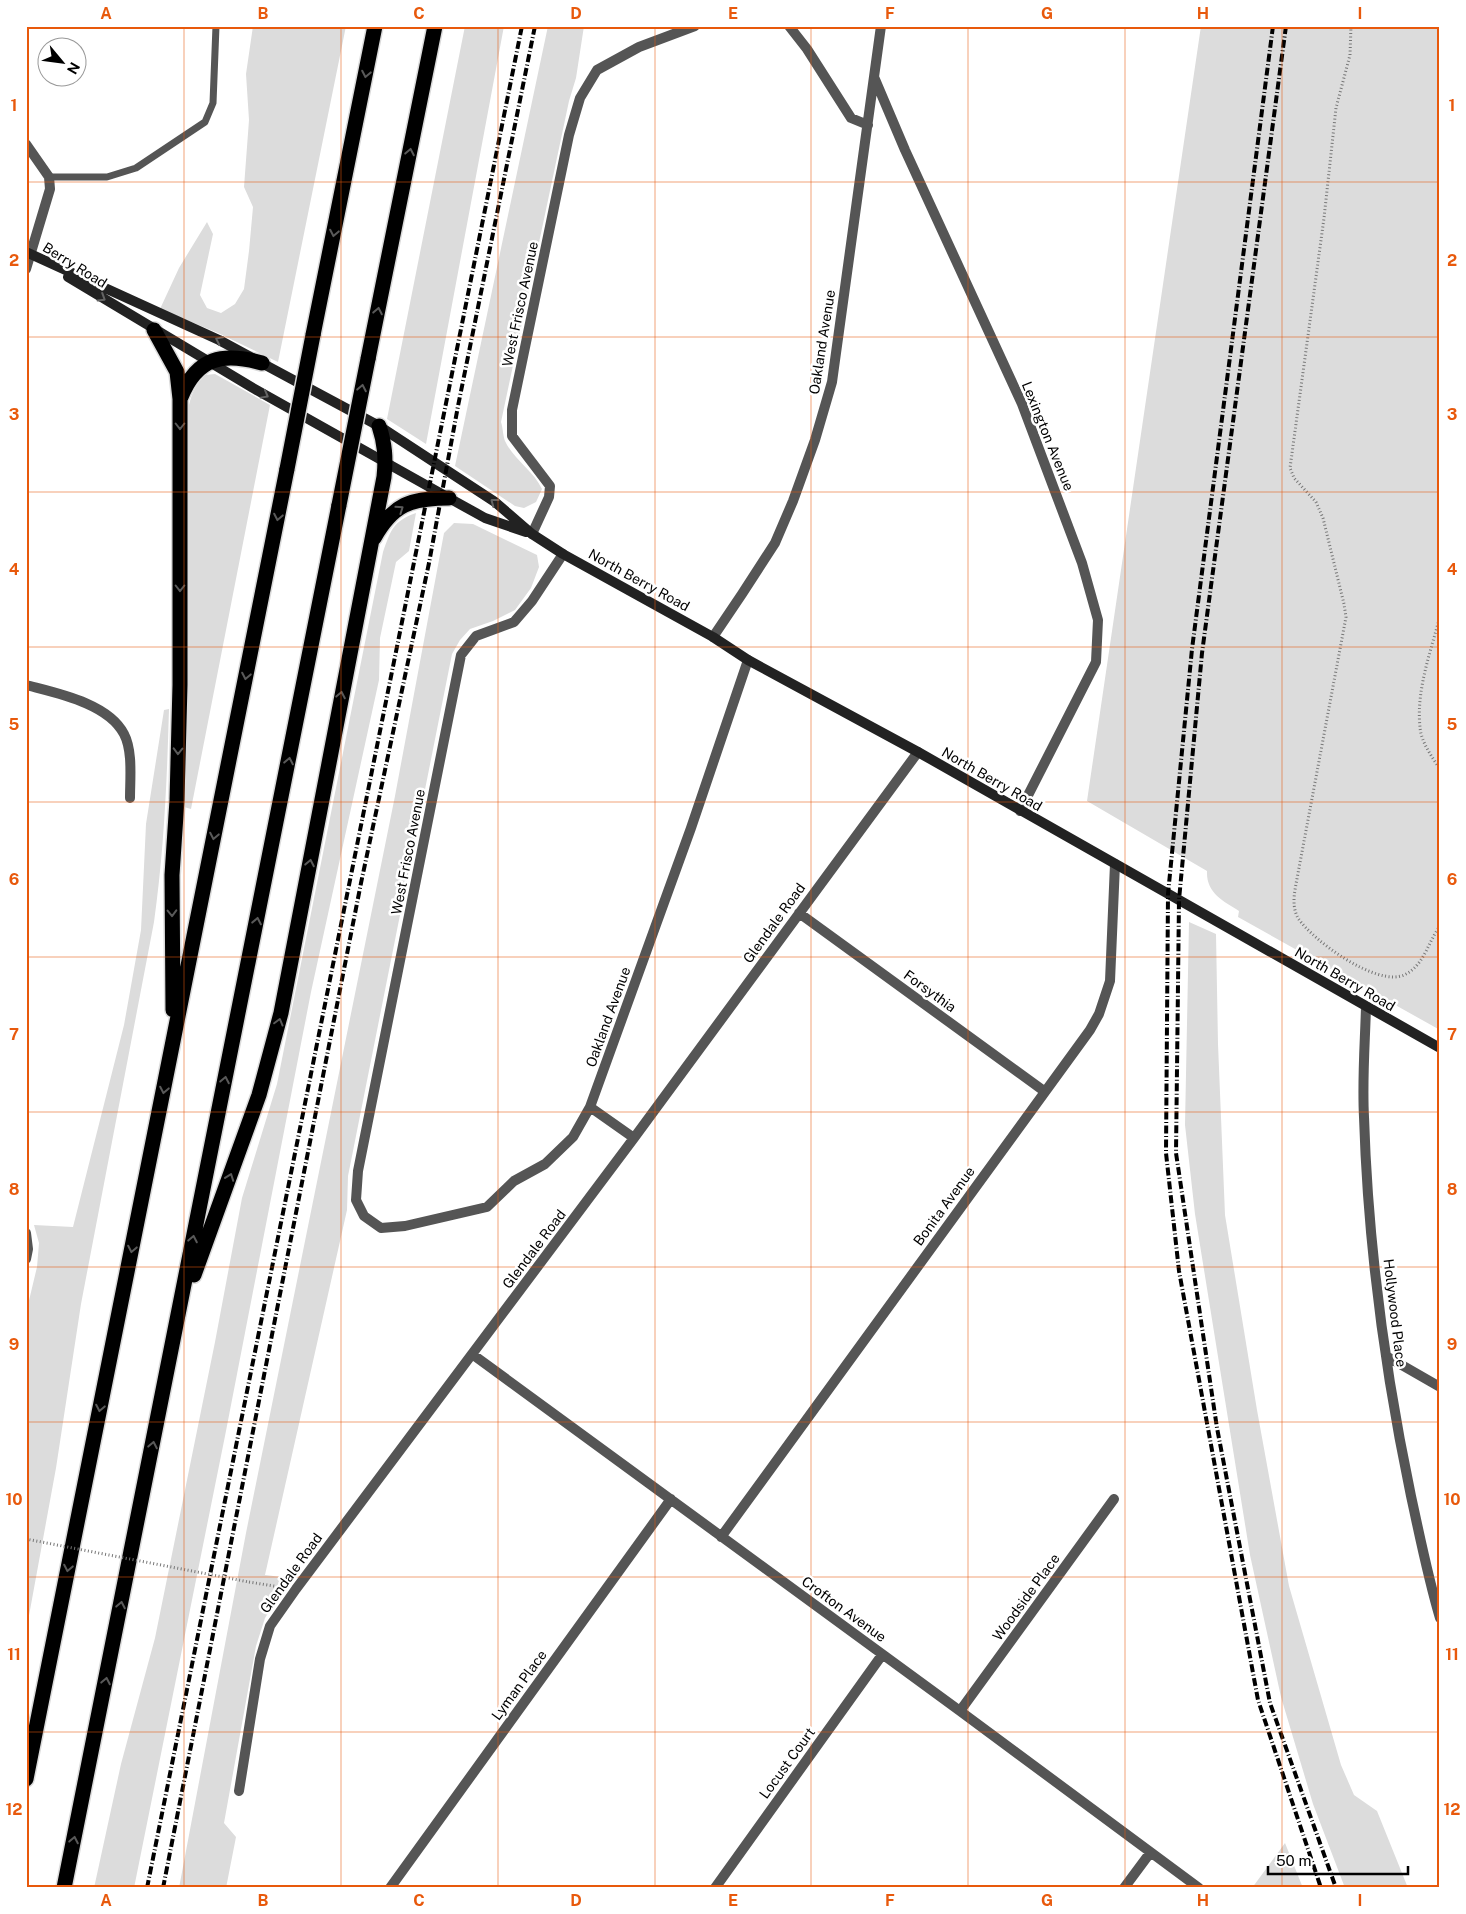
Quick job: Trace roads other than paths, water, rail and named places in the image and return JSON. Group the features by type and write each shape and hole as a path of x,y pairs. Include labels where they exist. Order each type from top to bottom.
{"highway":[{"path":"26,1779 375,26"},
{"path":"64,1888 435,26"},
{"path":"154,330 177,372 180,399 180,685 177,800 172,875 174,1042"},
{"path":"180,399 186,383 196,371 208,362 228,358 246,358 262,363"},
{"path":"177,1321 259,1095 281,1013 386,462 385,444 380,426"},
{"path":"370,546 382,524 399,508 416,500 449,498"}],"main road":[{"name":"Berry Road","path":"28,253 208,362 386,462"},
{"name":"Berry Road","path":"28,253 218,340 380,426"},
{"name":"North Berry Road","path":"380,426 495,502 532,534 563,554 712,636 748,660 918,752 1440,1048"},
{"name":"North Berry Road","path":"386,462 486,518 532,534"}],"street":[{"name":"West Frisco Avenue","path":"532,534 549,497 550,486 512,436 512,410 569,135 580,98 597,70 638,47 695,26"},
{"path":"789,26 851,118 868,125"},
{"name":"Oakland Avenue","path":"712,636 775,543 793,501 815,440 832,382 880,26"},
{"name":"Lexington Avenue","path":"874,77 1022,404 1082,562 1098,620 1096,662 1020,811"},
{"path":"26,144 48,177 50,189 28,253 26,268"},
{"name":"West Frisco Avenue","path":"356,1200 358,1171 461,655 476,636 514,622 532,601 563,554"},
{"name":"Oakland Avenue","path":"356,1200 364,1216 381,1228 405,1226 487,1207 514,1181 545,1164 573,1137 590,1107 691,828 748,660"},
{"path":"26,685 89,705 112,720 124,734 131,764 130,798"},
{"name":"Glendale Road","path":"239,1790 260,1659 270,1626 634,1138 918,752"},
{"name":"Bonita Avenue","path":"721,1537 1090,1030 1099,1014 1110,981 1115,864"},
{"name":"Forsythia","path":"799,913 1044,1091"},
{"name":"Hollywood Place","path":"1366,1007 1364,1116 1372,1240 1386,1356 1402,1456 1430,1584 1440,1618"},
{"path":"590,1107 634,1138"},
{"path":"26,1233 28,1249 26,1258"},
{"name":"Crofton Avenue","path":"472,1354 960,1711 1198,1888"},
{"path":"1386,1356 1440,1387"},
{"name":"Lyman Place","path":"390,1888 671,1499"},
{"name":"Woodside Place","path":"960,1711 1114,1499"},
{"name":"Locust Court","path":"714,1888 882,1655"},
{"path":"1124,1888 1150,1853"}],"lane":[{"path":"48,177 108,177 136,168 205,122 212,103 216,26"}],"railway":[{"path":"147,1888 522,26"},
{"path":"163,1888 361,883 429,563 458,406 535,26"},
{"path":"1273,26 1192,649 1168,894 1166,1153 1179,1271 1258,1700 1321,1888"},
{"path":"1286,26 1202,653 1179,900 1176,1153 1217,1428 1270,1703 1336,1888"}]}
